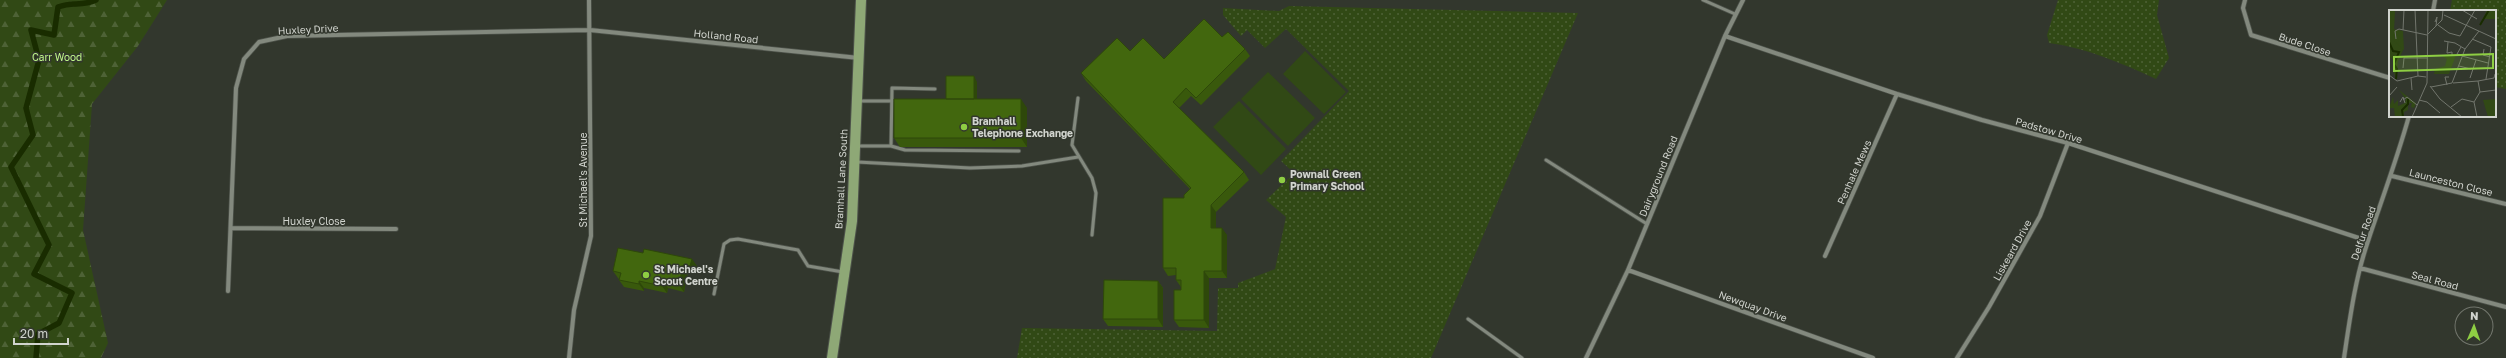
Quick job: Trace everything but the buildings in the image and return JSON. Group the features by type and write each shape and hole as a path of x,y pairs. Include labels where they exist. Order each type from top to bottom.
{"main road":[{"name":"Bramhall Lane South","path":"832,358 852,220 860,58 861,0"}],"street":[{"name":"St Michael's Avenue","path":"568,358 574,310 591,236 589,0"},
{"name":"Dairyground Road","path":"1586,358 1628,270 1725,36 1743,0"},
{"name":"Bude Close","path":"2245,0 2243,8 2251,35 2389,78"},
{"path":"2433,10 2435,0"},
{"name":"Holland Road","path":"590,30 860,58"},
{"name":"Huxley Drive","path":"228,291 236,88 244,59 259,42 287,36 590,30"},
{"name":"Padstow Drive","path":"1725,36 1897,94 1982,120 2068,143 2368,241"},
{"name":"Penhale Mews","path":"1825,256 1897,94"},
{"name":"Delfur Road","path":"2344,358 2352,300 2360,268 2368,241 2392,176 2409,117"},
{"name":"Liskeard Drive","path":"1957,358 2040,216 2068,143"},
{"name":"Launceston Close","path":"2392,176 2506,204"},
{"name":"Huxley Close","path":"231,228 396,229"},
{"name":"Seal Road","path":"2360,268 2506,307"},
{"name":"Newquay Drive","path":"1628,270 1873,358"}],"lane":[{"path":"1702,0 1735,14"},
{"path":"891,146 892,88 935,89"},
{"path":"1078,98 1072,145 1092,178 1096,193 1092,235"},
{"path":"858,101 892,101"},
{"path":"856,146 891,146 905,150 1019,151"},
{"path":"855,162 970,168 1022,166 1078,157"},
{"path":"1546,160 1647,224"},
{"path":"714,294 724,244 730,240 738,238 798,250 808,266 844,273"},
{"path":"1468,318 1522,358"}],"green space":[{"name":"Carr Wood","path":"0,0 167,0 138,46 92,104 83,230 108,343 101,358 0,358"},
{"path":"2058,0 2159,0 2157,15 2169,58 2156,79 2090,52 2049,43 2047,35"},
{"path":"2452,0 2506,0 2506,89 2496,87 2496,10 2450,10"},
{"path":"1289,6 1578,13 1431,358 1017,358 1022,328 1217,331 1218,288 1238,288 1238,283 1275,269 1286,217 1266,200 1294,173 1281,161 1349,91 1286,29 1265,48 1247,30 1241,36 1223,15 1223,8 1279,11"},
{"path":"1305,51 1346,92 1324,114 1283,74"},
{"path":"1268,72 1315,118 1288,146 1241,99"},
{"path":"1239,101 1286,149 1261,175 1213,127"}],"waterway":[{"path":"36,358 38,334 59,323 72,293 34,274 49,245 11,167 33,135 26,108 39,60 31,30 54,35 58,7 96,0"}],"place":[{"name":"Bramhall Telephone Exchange","path":"964,127"},
{"name":"Pownall Green Primary School","path":"1282,180"},
{"name":"St Michael's Scout Centre","path":"646,275"}]}
